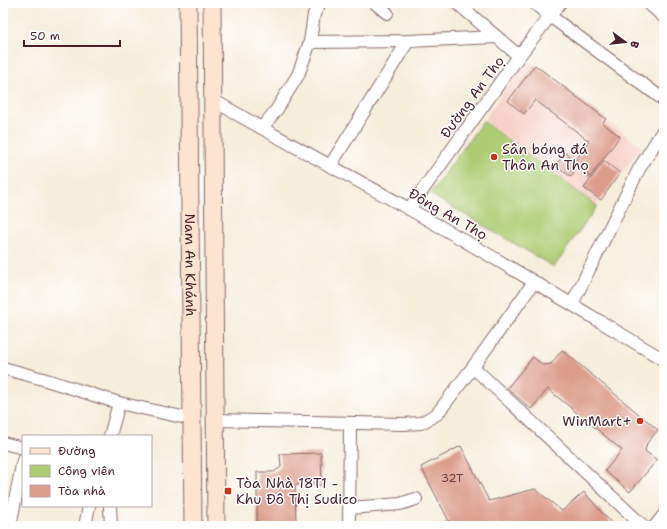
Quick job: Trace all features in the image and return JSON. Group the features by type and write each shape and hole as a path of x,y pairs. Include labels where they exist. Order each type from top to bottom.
{"street":[{"name":"Nam An Khánh","path":"188,3 193,526"},
{"name":"Nam An Khánh","path":"212,3 216,526"},
{"path":"262,128 277,109 298,75 310,42 314,14 320,3"},
{"path":"375,3 387,13"},
{"path":"457,3 519,56"},
{"path":"534,3 664,100"},
{"name":"Đường An Thọ","path":"409,209 519,56 560,3"},
{"path":"648,3 664,17"},
{"path":"310,42 408,41 496,37"},
{"path":"330,166 408,41"},
{"path":"190,95 213,100"},
{"name":"Đông An Thọ","path":"213,100 409,209 572,304 664,360"},
{"path":"572,304 639,169 664,129"},
{"path":"216,420 403,424 421,423 437,414 534,282"},
{"path":"473,367 643,526"},
{"path":"3,368 119,403 191,419"},
{"path":"110,435 119,403"},
{"path":"349,526 350,423"},
{"path":"3,443 22,448"},
{"path":"10,526 22,465"},
{"path":"350,508 400,504 416,499"},
{"path":"85,526 89,507"},
{"path":"110,507 111,526"},
{"path":"655,526 664,515"}],"shaded area":[{"path":"526,59 642,147 596,205 484,120"}],"green space":[{"name":"Sân bóng đá Thôn An Thọ","path":"483,121 597,206 554,267 430,194"}],"building":[{"path":"535,65 606,119 602,123 620,136 590,177 578,168 571,177 556,165 565,153 575,161 589,141 535,100 524,114 508,101"},
{"path":"604,161 620,173 601,200 584,188"},
{"path":"562,350 658,430 647,443 645,451 657,460 630,492 605,471 622,450 548,389 531,409 507,388 533,357 543,365 551,364"},
{"path":"461,446 489,501 535,489 562,511 584,492 614,526 440,526 449,521 421,467"},
{"path":"321,453 322,485 295,485 296,526 257,526 257,472 274,472 281,467 280,454"}],"place":[{"name":"Sân bóng đá Thôn An Thọ","path":"494,157"},
{"name":"WinMart+","path":"640,421"},
{"name":"Tòa Nhà 18T1 - Khu Đô Thị Sudico","path":"228,491"}]}
